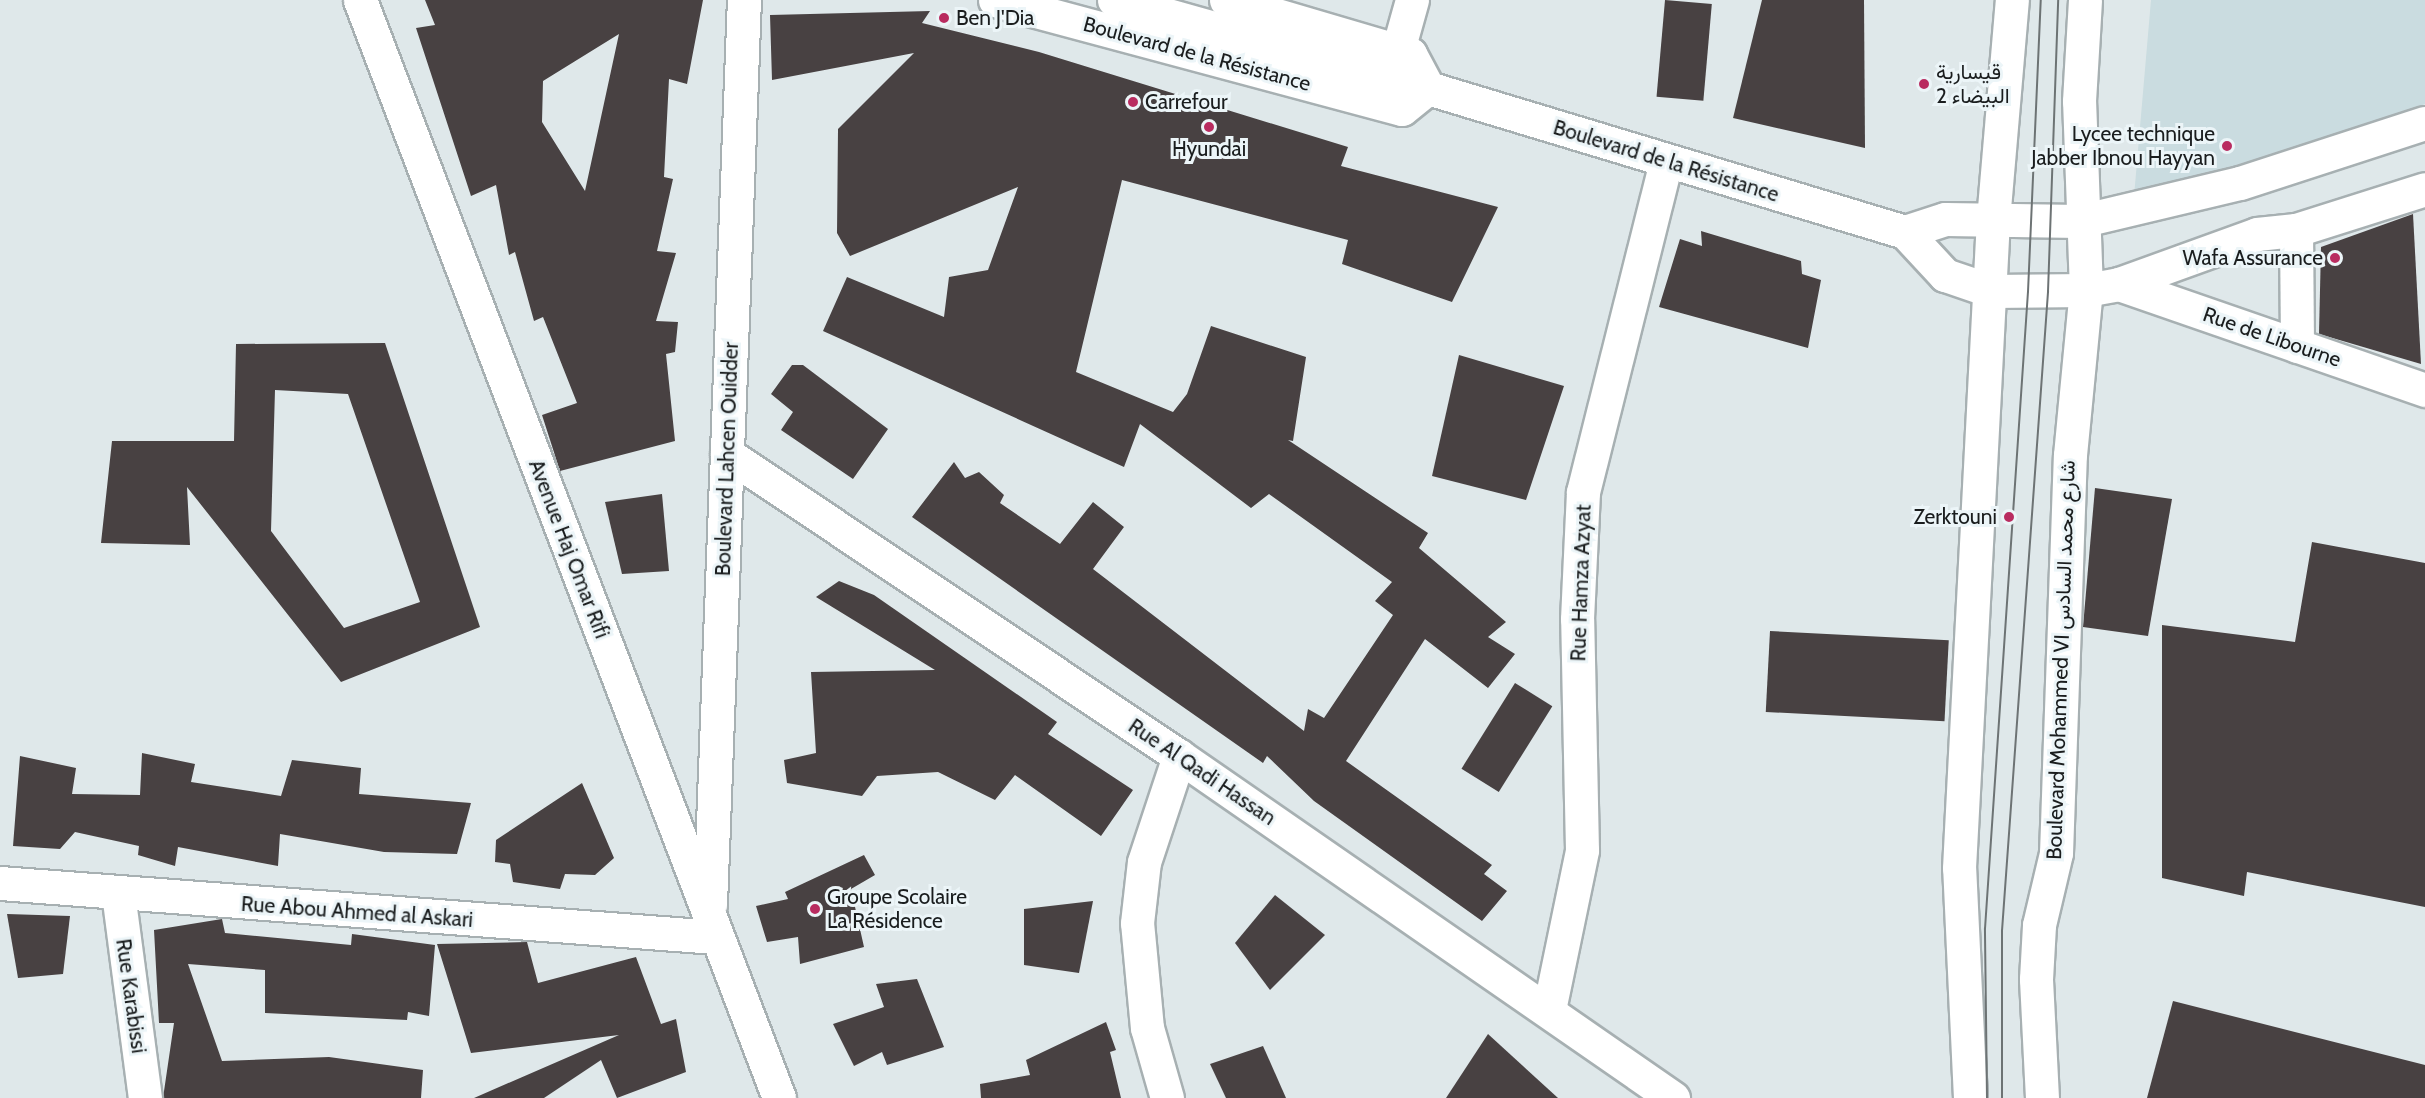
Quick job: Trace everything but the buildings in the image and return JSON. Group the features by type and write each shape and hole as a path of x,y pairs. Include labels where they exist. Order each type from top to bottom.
{"main road":[{"name":"Avenue Haj Omar Rifi","path":"360,0 779,1098"},
{"name":"Boulevard Lahcen Ouidder","path":"712,927 744,0"},
{"name":"Boulevard de la Résistance","path":"995,0 1402,109 1428,88 1666,162 1905,232"},
{"path":"1114,0 1428,88"},
{"path":"1226,0 1410,54 1428,88"},
{"path":"1398,50 1412,0"},
{"path":"1970,1098 1959,868 1992,291 1993,219 2012,0"},
{"name":"Boulevard Mohammed VI شارع محمد السادس","path":"2042,1098 2036,979 2039,925 2056,853 2070,454 2086,290 2080,221 2085,0"},
{"path":"2425,123 2240,183 2080,221 1945,219 1905,232 1945,275 1992,291 2086,290 2119,284 2258,234 2333,196 2425,165"},
{"path":"2240,183 2313,177 2425,140"},
{"name":"Rue Hamza Azyat","path":"1549,1010 1582,850 1577,619 1583,492 1666,162"},
{"path":"2258,234 2296,230 2425,189"},
{"path":"2296,230 2297,346"},
{"name":"Rue de Libourne","path":"2119,284 2425,390"},
{"name":"Rue Al Qadi Hassan","path":"727,454 1179,756 1673,1098"},
{"path":"1167,1098 1147,1028 1137,923 1144,862 1179,756"},
{"name":"Rue Abou Ahmed al Askari","path":"0,883 118,893 712,927"},
{"name":"Rue Karabissi","path":"118,893 145,1098"}],"shaded area":[{"name":"Lycee technique Jabber Ibnou Hayyan","path":"2151,0 2425,0 2425,104 2207,189 2133,208"}],"tram line":[{"path":"1987,1098 1985,929 2028,292 2041,0"},
{"path":"2002,1098 2002,931 2048,292 2058,0"}],"place":[{"name":"Ben J'Dia","path":"944,18"},
{"name":"قيسارية البيضاء 2","path":"1924,84"},
{"name":"Carrefour","path":"1133,102"},
{"name":"Hyundai","path":"1209,127"},
{"name":"Lycee technique Jabber Ibnou Hayyan","path":"2227,146"},
{"name":"Wafa Assurance","path":"2335,258"},
{"name":"Zerktouni","path":"2009,517"},
{"name":"Groupe Scolaire La Résidence","path":"815,909"}]}
